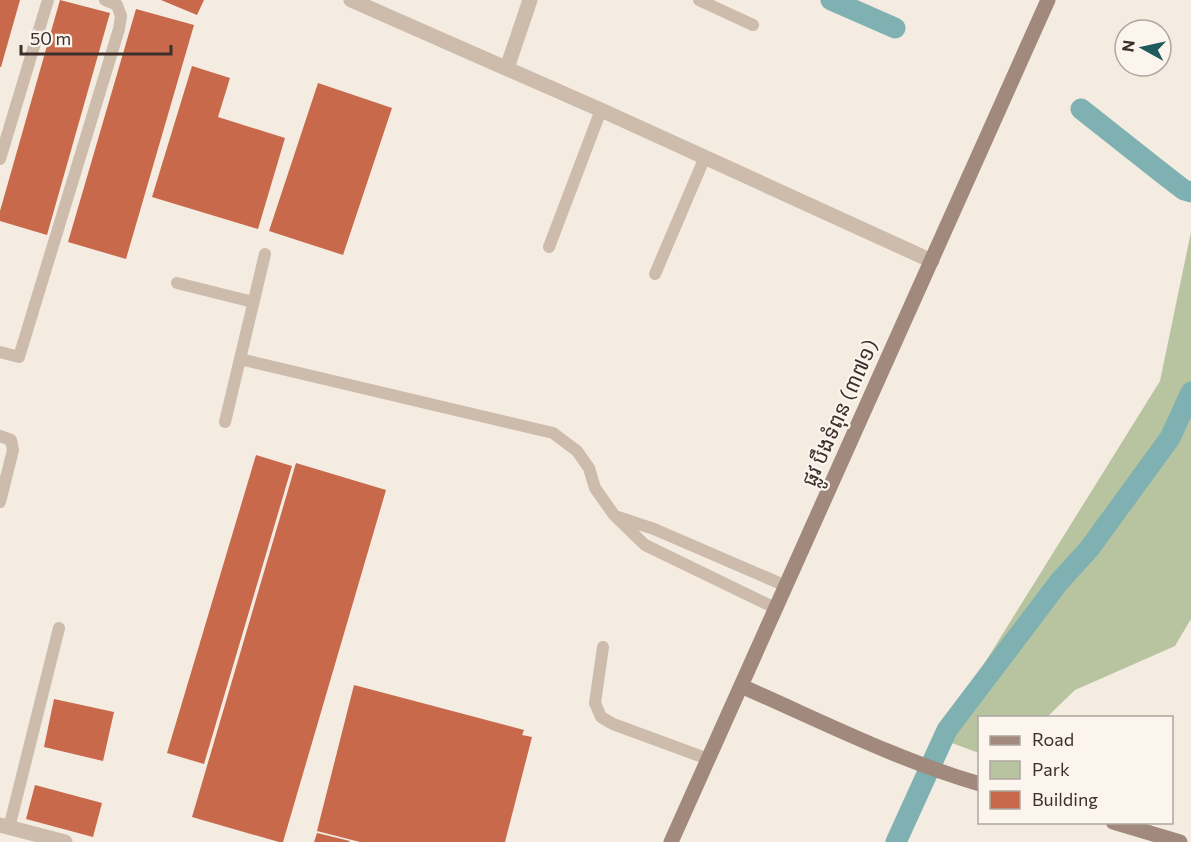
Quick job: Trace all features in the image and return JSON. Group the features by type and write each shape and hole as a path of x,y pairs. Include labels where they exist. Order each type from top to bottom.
{"main road":[{"name":"ផ្លូវ បឹងទំពុន (៣៧១)","path":"671,842 932,261 1046,0"},
{"path":"741,686 877,746 978,783"},
{"path":"1120,824 1180,842"}],"street":[{"path":"351,0 601,110 932,261"},
{"path":"507,68 530,0"},
{"path":"5,826 65,842"}],"lane":[{"path":"0,159 48,0"},
{"path":"0,352 19,357 119,29 121,16 117,5 105,0"},
{"path":"699,0 753,25"},
{"path":"549,247 601,110"},
{"path":"656,274 705,157"},
{"path":"225,422 264,254"},
{"path":"177,283 253,302"},
{"path":"240,359 553,433 577,451 589,468 595,488 614,515 645,546 775,608"},
{"path":"0,436 11,440 13,450 0,502"},
{"path":"614,515 654,529 786,586"},
{"path":"5,826 59,628"},
{"path":"603,647 595,703 601,717 613,724 708,759"}],"green space":[{"path":"1191,232 1191,619 1175,646 1075,690 1048,716 978,716 978,753 938,738 1160,381"}],"building":[{"path":"0,0 20,0 1,67 0,67"},
{"path":"60,0 110,13 47,235 0,221 0,211"},
{"path":"161,0 204,0 197,15"},
{"path":"136,9 194,25 126,259 68,242"},
{"path":"192,66 230,78 218,117 285,138 258,229 152,197"},
{"path":"318,83 392,108 343,255 269,231"},
{"path":"256,455 292,466 204,764 167,753"},
{"path":"296,463 386,490 283,842 279,842 192,817"},
{"path":"354,685 524,730 522,735 532,737 505,842 360,842 317,831"},
{"path":"54,699 114,712 103,761 44,747"},
{"path":"35,785 102,803 93,837 26,819"},
{"path":"317,833 350,841 314,842"}],"waterway":[{"path":"831,0 895,28"},
{"path":"1081,109 1184,190 1191,192"},
{"path":"896,842 947,730 1059,582 1089,549 1170,438 1191,392"}]}
